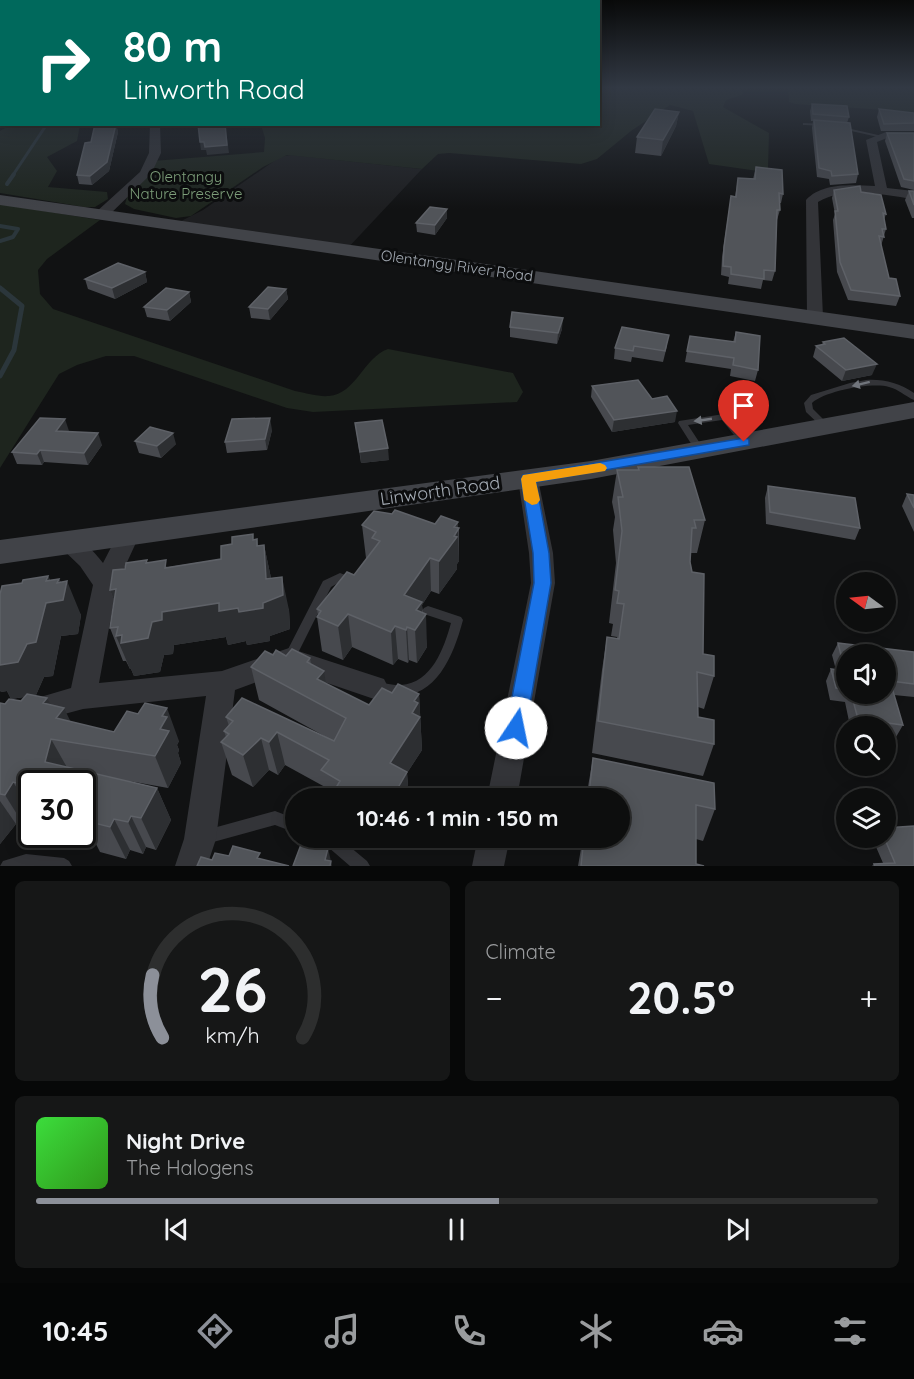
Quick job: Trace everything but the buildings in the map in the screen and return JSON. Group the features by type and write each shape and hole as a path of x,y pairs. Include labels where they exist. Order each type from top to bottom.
{"main road":[{"name":"Olentangy River Road","path":"0,200 914,332"},
{"name":"Linworth Road","path":"0,552 528,479 700,451 914,410"}],"street":[{"path":"100,216 149,167 154,153 155,127"},
{"path":"882,192 871,143 878,136 914,136"},
{"path":"815,317 812,200 822,194 837,191 914,195"},
{"path":"504,788 543,583 541,553 528,479"},
{"path":"83,697 105,584 129,534"},
{"path":"66,542 88,560 105,584"},
{"path":"0,722 29,711 83,697 222,683 289,659 374,687"},
{"path":"196,852 222,683"},
{"path":"488,866 492,848"}],"lane":[{"path":"839,127 878,136"},
{"path":"827,427 809,410 808,403 814,397 879,380 899,386 914,397"},
{"path":"289,659 327,584 340,577 363,586"},
{"path":"374,687 404,690 430,680 450,649 457,620 428,611"},
{"path":"196,852 275,818 285,822"},
{"path":"340,848 362,866"},
{"path":"8,866 26,862 64,866"}],"shaded area":[{"path":"290,155 422,169 346,250 173,225 203,210 280,157"}],"green space":[{"path":"6,127 80,127 77,141 47,157 57,171 48,187 107,192 108,199 95,207 84,207 0,193 0,131"},
{"name":"Olentangy Nature Preserve","path":"262,127 636,127 597,159 581,164 449,153 438,154 422,169 287,155 263,167 191,216 176,218 134,209 125,204 129,190 153,161 264,152 265,138"},
{"name":"Olentangy Nature Preserve","path":"698,127 759,127 769,133 768,168 758,171 709,164"},
{"path":"0,204 100,220 47,259 38,270 40,294 53,309 312,395 338,394 353,382 372,359 388,349 513,373 523,392 517,402 313,412 287,408 134,356 106,356 77,365 59,374 0,468"}],"waterway":[{"path":"13,175 45,127"},
{"path":"7,184 14,174"},
{"path":"0,226 18,229 13,237 0,241"},
{"path":"0,288 22,306 14,350 0,376"}],"slow traffic":[{"path":"532,500 528,479 600,468"}],"route":[{"path":"516,728 543,583 541,553 528,479 744,442"}]}
